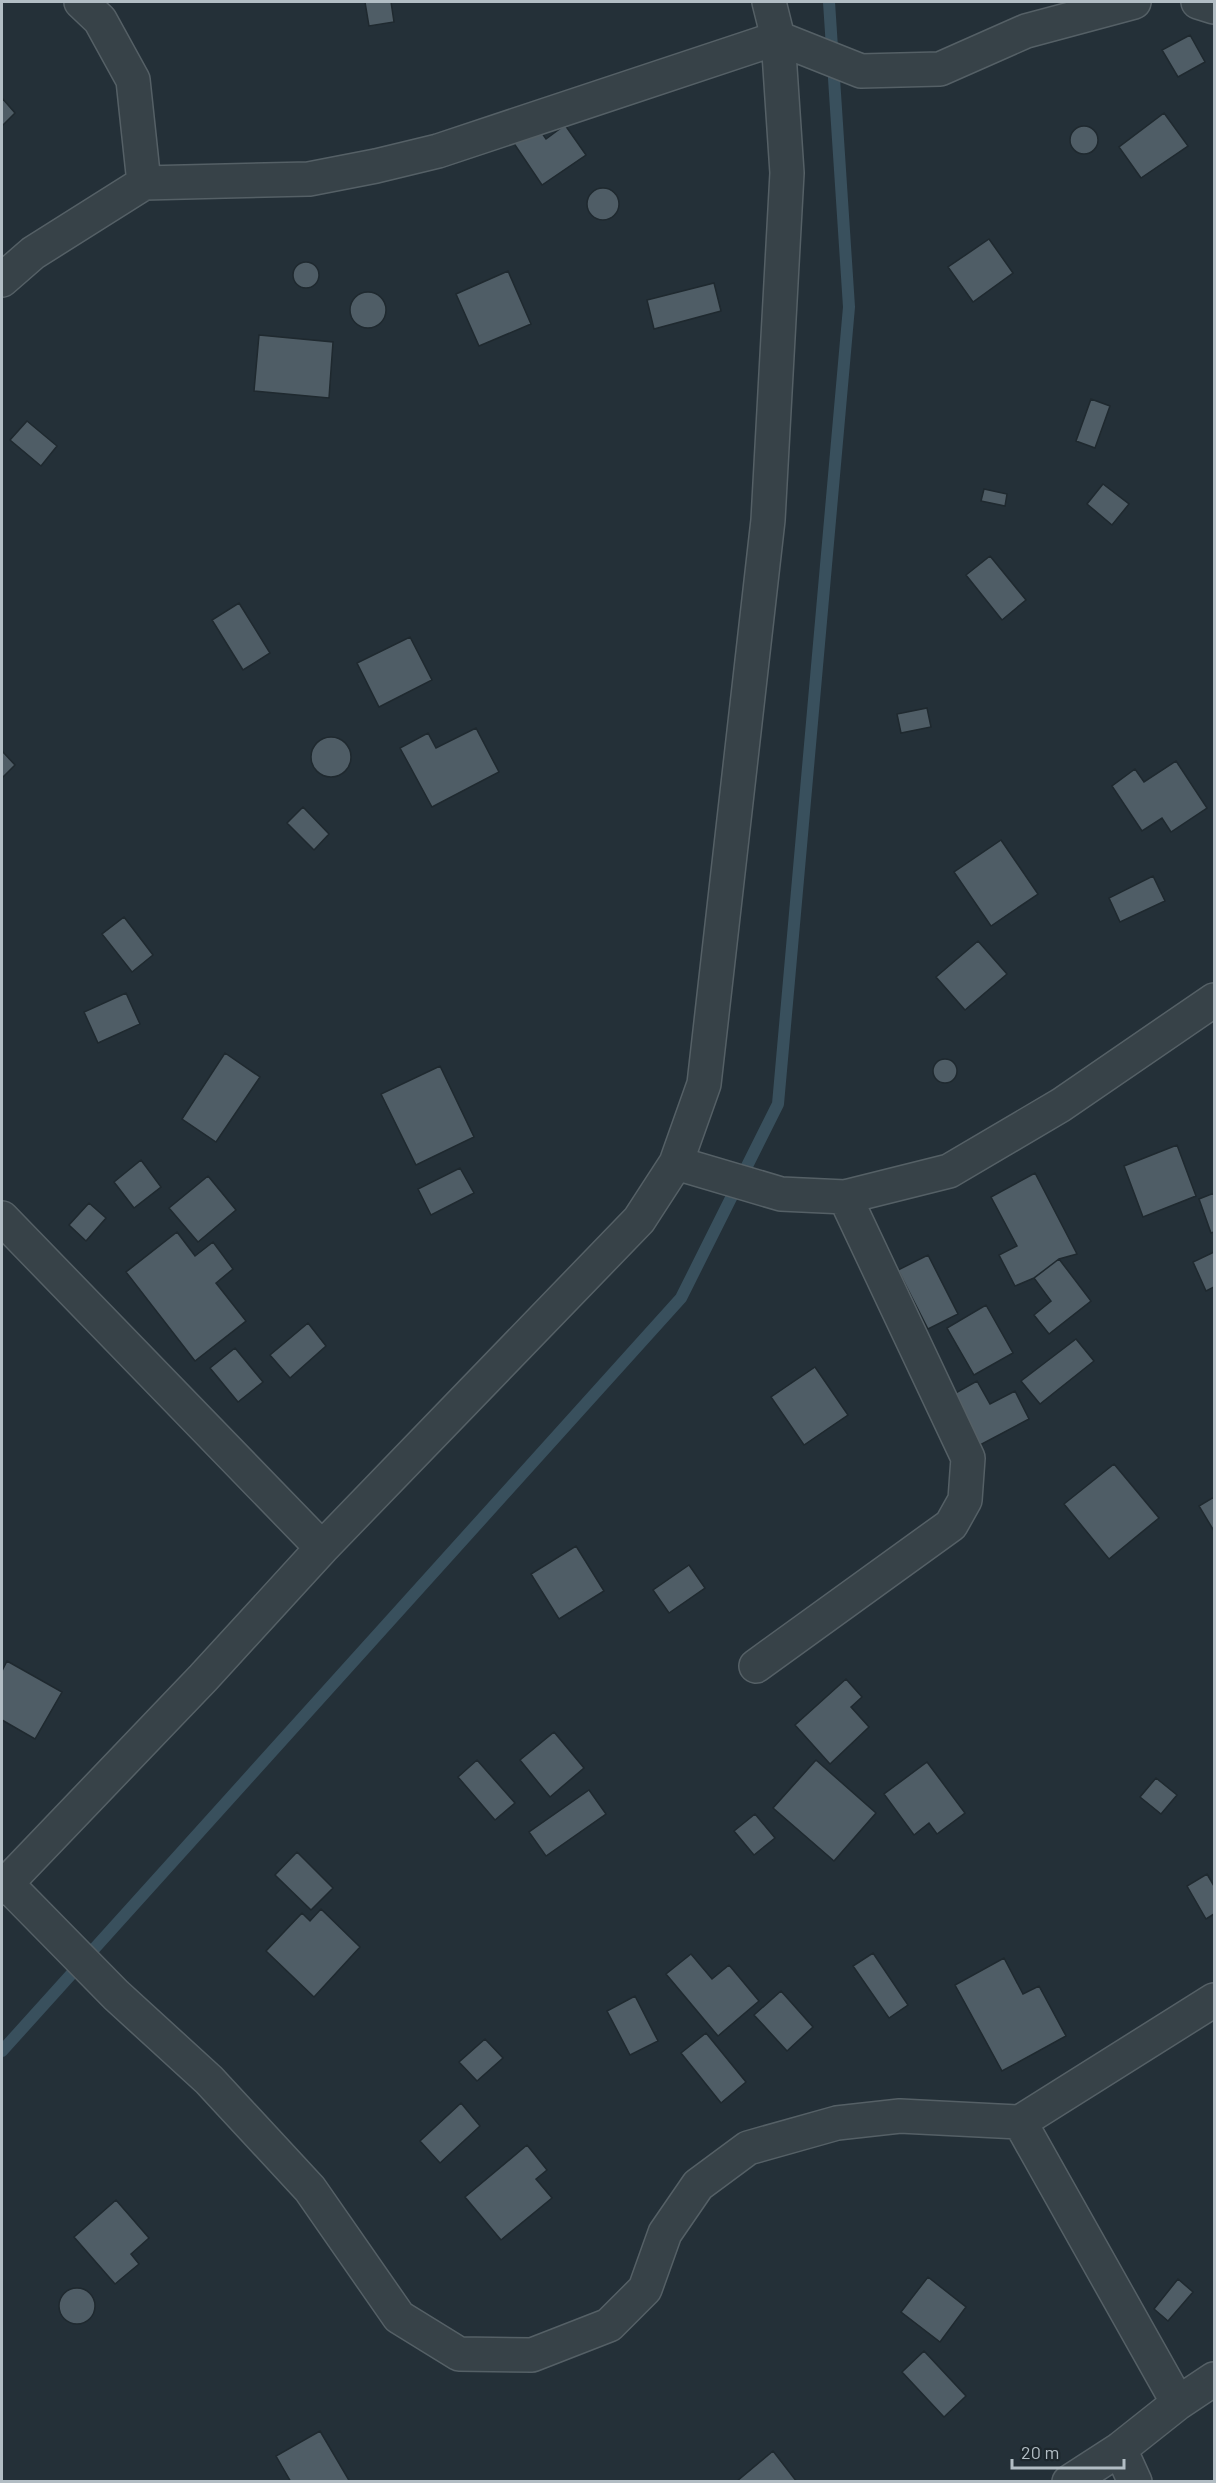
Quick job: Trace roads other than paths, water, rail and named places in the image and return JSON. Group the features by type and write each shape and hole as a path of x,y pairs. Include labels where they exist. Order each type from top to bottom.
{"street":[{"path":"81,2 100,20 133,80 144,183"},
{"path":"769,2 778,38 787,172 768,520 704,1084 676,1163 639,1220 322,1548 203,1678 4,1886 116,1995 208,2080 310,2189 399,2317 459,2354 532,2355 609,2325 645,2289 664,2233 698,2186 748,2148 837,2123 900,2116 1020,2122 1215,2000"},
{"path":"2,279 33,254 144,183 309,178 376,166 438,151 778,38 861,71 940,69 1026,31 1134,2"},
{"path":"1198,2 1215,7"},
{"path":"676,1163 781,1194 845,1197 949,1171 1061,1105 1215,1000"},
{"path":"756,1666 951,1525 964,1500 968,1458 845,1197"},
{"path":"2,1218 322,1548"},
{"path":"1020,2122 1178,2403"},
{"path":"1069,2481 1120,2449 1178,2403 1215,2379"},
{"path":"1120,2449 1135,2481"}],"waterway":[{"path":"2,2051 681,1298 778,1104 849,307 829,2"}]}
